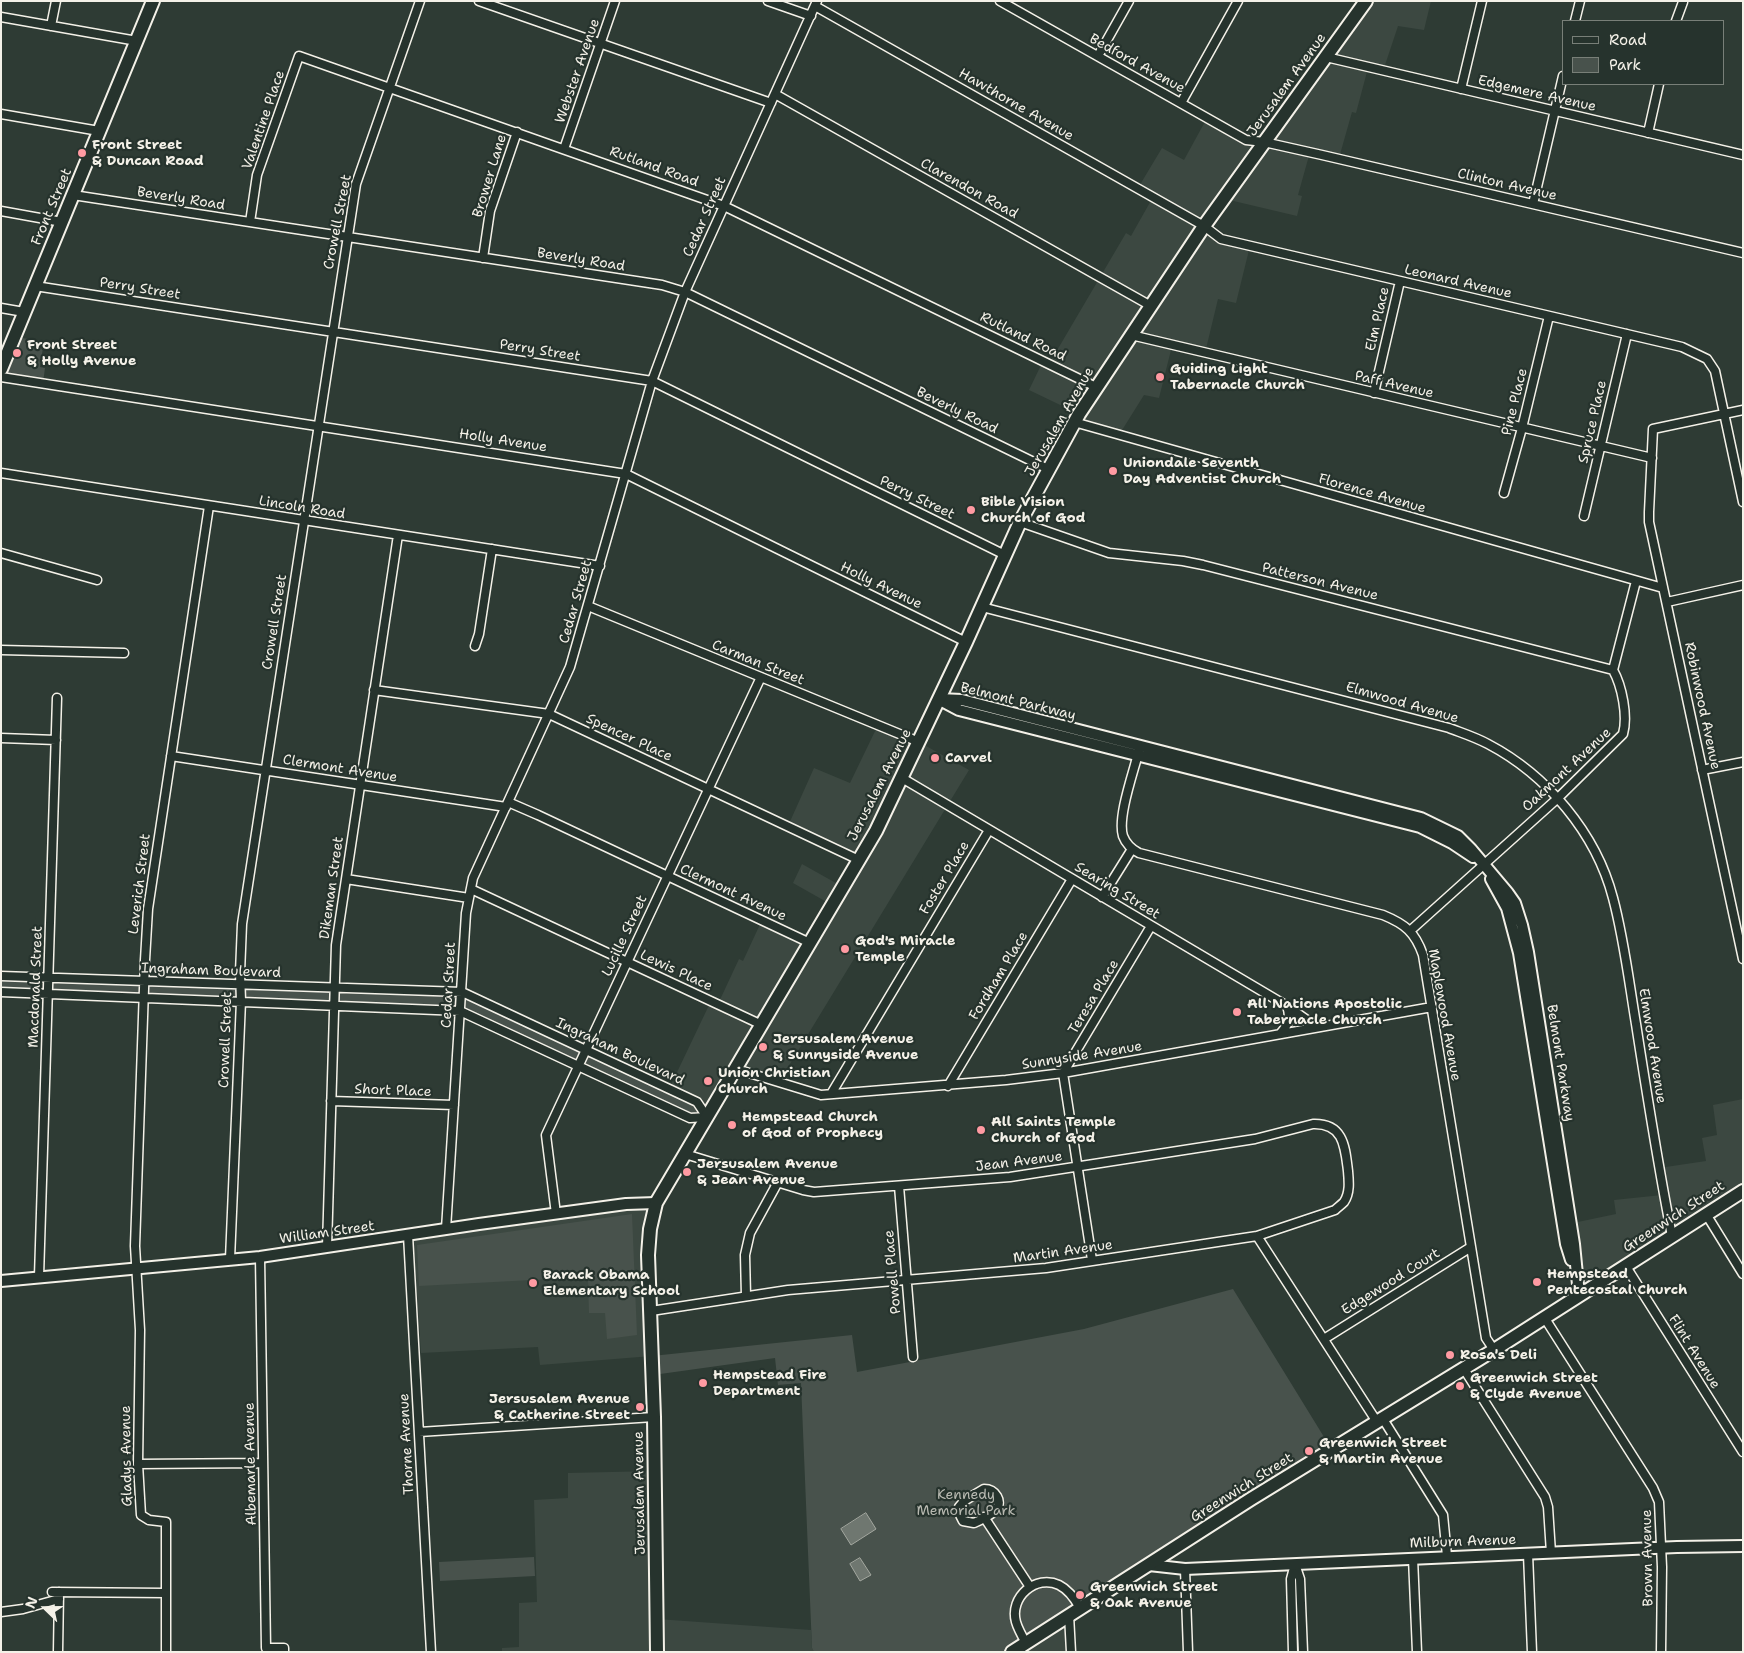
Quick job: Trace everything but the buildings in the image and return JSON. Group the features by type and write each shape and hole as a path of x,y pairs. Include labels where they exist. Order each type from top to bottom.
{"main road":[{"name":"Front Street","path":"1,369 153,1"},
{"name":"Jerusalem Avenue","path":"657,1652 654,1417 648,1255 650,1229 656,1203 876,831 966,642 1020,522 1074,422 1204,226 1366,1"},
{"name":"Greenwich Street","path":"1012,1652 1251,1499 1494,1350 1743,1191"}],"street":[{"path":"51,26 56,1"},
{"name":"Crowell Street","path":"230,1259 241,1001 242,924 265,770 356,184 420,1"},
{"path":"479,1 770,103"},
{"name":"Webster Avenue","path":"564,148 615,1"},
{"path":"768,1 811,16"},
{"name":"Bedford Avenue","path":"1000,1 1246,140 1264,142"},
{"path":"1015,9 1019,1"},
{"path":"1098,56 1129,1"},
{"path":"1181,103 1238,1"},
{"path":"1462,89 1482,1"},
{"path":"1576,20 1580,1"},
{"path":"1676,20 1683,2"},
{"name":"Cedar Street","path":"446,1229 466,912 473,878 570,667 652,381 685,292 816,4"},
{"name":"Hawthorne Avenue","path":"816,4 1204,226"},
{"path":"1,17 137,41"},
{"name":"Rutland Road","path":"298,56 564,148 724,206 1096,387"},
{"name":"Valentine Place","path":"250,222 257,175 298,56"},
{"name":"Edgemere Avenue","path":"1326,57 1742,155"},
{"path":"1533,204 1562,80"},
{"path":"1648,133 1659,85"},
{"name":"Clarendon Road","path":"775,94 1151,306"},
{"path":"1,114 99,131"},
{"name":"Brower Lane","path":"483,258 490,211 517,132"},
{"name":"Clinton Avenue","path":"1264,142 1743,254"},
{"path":"1742,155 1743,145"},
{"name":"Beverly Road","path":"73,195 662,285 685,292 1048,469"},
{"path":"1,211 62,222"},
{"name":"Leonard Avenue","path":"1204,226 1221,239 1682,347 1708,359 1715,370 1724,414"},
{"name":"Elm Place","path":"1374,393 1400,281"},
{"name":"Perry Street","path":"35,286 652,381 1005,554"},
{"path":"1,308 24,312"},
{"name":"Pine Place","path":"1504,494 1549,316"},
{"name":"Spruce Place","path":"1584,516 1627,334"},
{"name":"Paff Avenue","path":"1131,336 1652,458"},
{"name":"Holly Avenue","path":"1,377 626,474 966,642"},
{"path":"1743,410 1724,414 1743,502"},
{"name":"Robinwood Avenue","path":"1724,414 1653,429 1649,522 1740,937 1743,959"},
{"name":"Florence Avenue","path":"1074,422 1663,588"},
{"name":"Lincoln Road","path":"1,473 600,566"},
{"name":"Leverich Street","path":"137,1269 135,1246 148,909 209,506"},
{"name":"Patterson Avenue","path":"1020,522 1109,553 1203,565 1613,670"},
{"name":"Dikeman Street","path":"326,1247 336,945 398,535"},
{"path":"476,646 492,549"},
{"path":"1,553 98,580"},
{"path":"1613,670 1636,581"},
{"path":"1667,602 1743,586"},
{"name":"Carman Street","path":"588,606 919,742"},
{"name":"Elmwood Avenue","path":"982,607 1449,728 1487,744 1535,776 1558,798 1591,845 1613,896 1672,1236"},
{"path":"1,650 124,654"},
{"name":"Oakmont Avenue","path":"1411,930 1558,798 1623,734 1626,725 1620,681 1613,670"},
{"name":"Lucille Street","path":"556,1214 546,1136 761,677"},
{"name":"Spencer Place","path":"374,690 549,714 859,860"},
{"name":"Macdonald Street","path":"39,1278 57,698"},
{"name":"Belmont Parkway","path":"939,699 960,710 1037,724 1377,812 1428,830 1452,843 1483,864 1507,908 1524,952 1557,1160 1566,1244 1579,1295"},
{"path":"1,738 56,740"},
{"path":"1139,751 1122,820 1123,836 1132,849 1139,853 1384,915 1411,930"},
{"name":"Clermont Avenue","path":"171,756 507,805 538,815 810,943"},
{"path":"1702,770 1743,762"},
{"name":"Searing Street","path":"902,778 1288,1006 1317,1027"},
{"name":"Foster Place","path":"831,1094 989,830"},
{"path":"1102,897 1132,849"},
{"path":"346,878 469,898"},
{"name":"Fordham Place","path":"948,1086 1072,878"},
{"name":"Lewis Place","path":"471,890 762,1025"},
{"name":"Teresa Place","path":"1063,1073 1151,926"},
{"name":"Maplewood Avenue","path":"1411,930 1423,955 1486,1338 1494,1350"},
{"name":"Ingraham Boulevard","path":"1,976 462,992 697,1102 707,1117"},
{"path":"1,992 460,1011 690,1118 707,1117"},
{"path":"1280,1034 1287,1026 1289,1020 1288,1006"},
{"name":"Sunnyside Avenue","path":"736,1069 815,1094 948,1086 1063,1073 1432,1007"},
{"path":"1063,1073 1092,1260"},
{"name":"Short Place","path":"331,1101 454,1105"},
{"name":"Jean Avenue","path":"686,1154 814,1192 1010,1177 1255,1139 1312,1124 1321,1124 1332,1128 1340,1135 1345,1147 1349,1184 1348,1192 1343,1202 1334,1210 1324,1214 1257,1236"},
{"path":"746,1296 745,1255 750,1232 778,1182"},
{"name":"Powell Place","path":"899,1186 913,1357"},
{"name":"William Street","path":"1,1281 260,1257 626,1204 656,1203"},
{"path":"1706,1214 1743,1274"},
{"name":"Thorne Avenue","path":"408,1235 431,1652"},
{"path":"1257,1236 1443,1515 1446,1556"},
{"name":"Martin Avenue","path":"651,1311 808,1288 1020,1271 1257,1236"},
{"name":"Edgewood Court","path":"1324,1339 1471,1247"},
{"name":"Albemarle Avenue","path":"260,1257 266,1648 284,1648 284,1652"},
{"name":"Flint Avenue","path":"1626,1266 1743,1452"},
{"name":"Gladys Avenue","path":"137,1269 140,1330 138,1464 141,1515 149,1520 166,1522 166,1652"},
{"name":"Brown Avenue","path":"1544,1317 1653,1488 1659,1502 1662,1567 1661,1652"},
{"path":"1464,1368 1545,1496 1548,1507 1551,1553"},
{"path":"419,1432 654,1417"},
{"path":"138,1464 263,1463"},
{"path":"987,1489 997,1495 998,1503 996,1510 984,1517 974,1523 966,1523 960,1518 958,1511 964,1501 987,1489"},
{"path":"984,1517 1030,1587"},
{"name":"Milburn Avenue","path":"1149,1565 1185,1569 1446,1556 1743,1546"},
{"path":"1528,1554 1532,1652"},
{"path":"1413,1558 1417,1652"},
{"path":"1293,1652 1291,1579 1295,1564"},
{"path":"1295,1564 1300,1579 1303,1652"},
{"path":"1185,1569 1188,1652"},
{"path":"1026,1643 1015,1621 1015,1611 1022,1593 1030,1587 1039,1583 1049,1582 1059,1585 1067,1590 1080,1608"},
{"path":"1,1612 23,1609 57,1595 166,1593"},
{"path":"57,1595 58,1652"},
{"path":"1069,1615 1071,1652"}],"shaded area":[{"path":"1366,1 1431,1 1424,30 1398,26 1383,71 1368,68 1356,113 1352,112 1339,158 1310,152 1298,195 1302,196 1297,216 1225,199 1205,226 1221,239 1250,246 1236,303 1218,299 1205,353 1172,346 1159,398 1144,395 1119,435 1074,422 1079,414 1029,390 1043,361 1049,364 1126,233 1131,236 1153,197 1138,188 1162,148 1184,160 1207,118 1246,140 1264,142"},
{"path":"878,725 919,742 969,770 779,1082 736,1069 707,1117 669,1089 711,1001 718,1004 739,959 743,961 762,920 810,943 832,905 793,883 802,864 843,887 859,860 788,826 814,768 850,783"},
{"path":"1743,1099 1743,1191 1579,1294 1573,1223 1616,1214 1614,1200 1662,1195 1659,1168 1706,1161 1702,1138 1717,1135 1713,1105"},
{"name":"Barack Obama Elementary School","path":"656,1203 650,1229 652,1356 540,1365 538,1347 421,1353 413,1234"},
{"path":"655,1471 657,1619 811,1630 814,1652 502,1652 502,1648 519,1647 519,1603 537,1602 534,1500 568,1498 568,1473"},
{"path":"866,1513 876,1529 851,1545 841,1529"},
{"path":"860,1558 871,1575 860,1581 850,1564"},
{"path":"1069,1615 1072,1652 1012,1652"}],"green space":[{"path":"14,337 44,341 40,367 45,368 43,383 1,377"},
{"path":"1,976 462,992 697,1102 707,1117 690,1118 460,1011 1,992"},
{"path":"632,1214 637,1335 607,1339 605,1313 589,1313 588,1277 419,1286 417,1245"},
{"name":"Kennedy Memorial Park","path":"1233,1289 1332,1450 1012,1652 814,1652 812,1648 801,1383 778,1385 775,1358 653,1375 652,1356 852,1335 857,1372 1084,1329"},
{"path":"534,1557 535,1576 440,1581 439,1562"}],"place":[{"name":"Front Street & Duncan Road","path":"82,153"},
{"name":"Front Street & Holly Avenue","path":"17,353"},
{"name":"Guiding Light Tabernacle Church","path":"1160,377"},
{"name":"Uniondale Seventh Day Adventist Church","path":"1113,471"},
{"name":"Bible Vision Church of God","path":"971,510"},
{"name":"Carvel","path":"935,758"},
{"name":"God's Miracle Temple","path":"845,949"},
{"name":"All Nations Apostolic Tabernacle Church","path":"1237,1012"},
{"name":"Jersusalem Avenue & Sunnyside Avenue","path":"763,1047"},
{"name":"Union Christian Church","path":"708,1081"},
{"name":"Hempstead Church of God of Prophecy","path":"732,1125"},
{"name":"All Saints Temple Church of God","path":"981,1130"},
{"name":"Jersusalem Avenue & Jean Avenue","path":"687,1172"},
{"name":"Hempstead Pentecostal Church","path":"1537,1282"},
{"name":"Barack Obama Elementary School","path":"533,1283"},
{"name":"Rosa's Deli","path":"1450,1355"},
{"name":"Hempstead Fire Department","path":"703,1383"},
{"name":"Greenwich Street & Clyde Avenue","path":"1460,1386"},
{"name":"Jersusalem Avenue & Catherine Street","path":"640,1407"},
{"name":"Greenwich Street & Martin Avenue","path":"1309,1451"},
{"name":"Greenwich Street & Oak Avenue","path":"1080,1595"}]}
